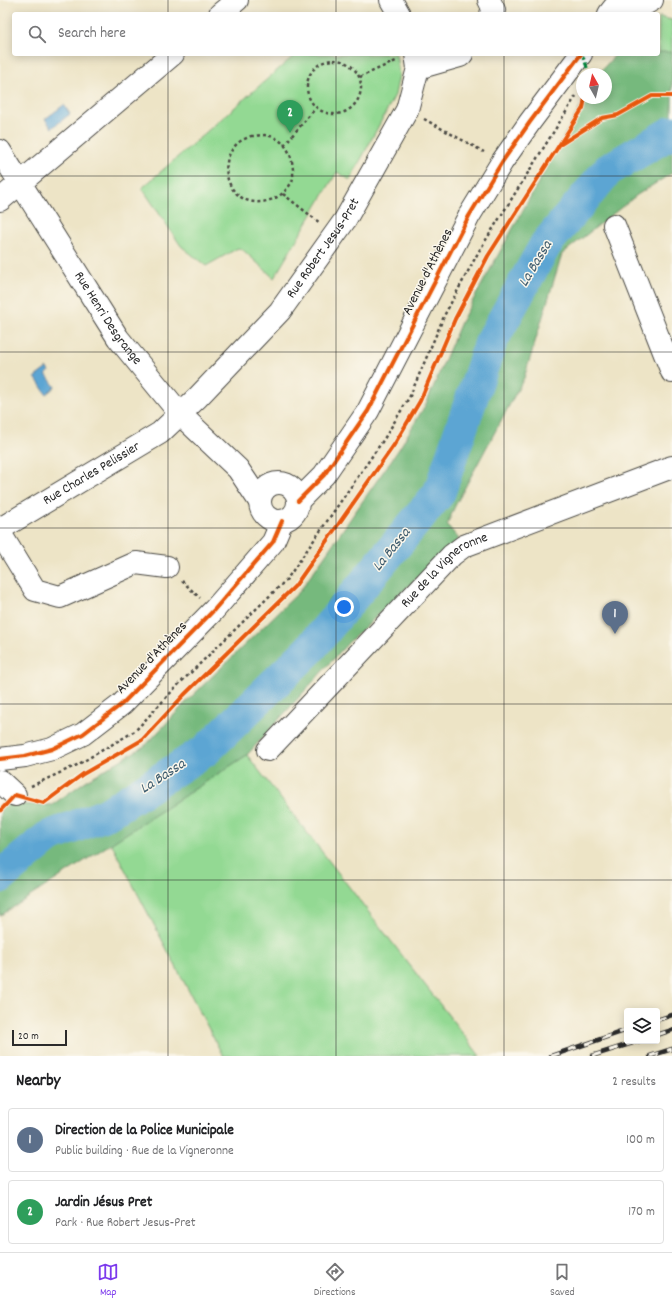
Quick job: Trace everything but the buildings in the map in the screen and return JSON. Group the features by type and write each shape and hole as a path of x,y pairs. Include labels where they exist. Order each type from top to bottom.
{"street":[{"path":"222,12 237,0"},
{"path":"391,0 398,12"},
{"path":"489,0 494,10 492,12"},
{"path":"611,12 620,0"},
{"path":"631,12 652,0"},
{"path":"0,200 171,56"},
{"path":"416,59 460,56"},
{"name":"Avenue d'Athènes","path":"287,490 324,475 368,411 470,216 502,162 579,56"},
{"name":"Rue Robert Jesus-Pret","path":"181,415 280,311 346,220 407,110 416,59"},
{"name":"Rue Henri Desgrange","path":"0,151 118,338 181,415 238,469 269,513"},
{"path":"614,225 672,372"},
{"name":"Rue Charles Pelissier","path":"0,529 130,452 160,433 181,415"},
{"name":"Rue de la Vigneronne","path":"268,750 452,555 464,546 672,467"},
{"name":"Rue Henri Desgrange","path":"238,469 287,490"},
{"path":"263,490 287,490 297,508 291,517 269,513 263,490"},
{"name":"Avenue d'Athènes","path":"0,759 26,756 52,749 83,734 122,704 214,610 265,550 269,513"},
{"path":"0,533 35,590 60,597 136,563 167,567"}],"path":[{"path":"339,59 352,66 360,78 361,86 359,99 353,108 338,114 328,115 315,109 309,102 307,90 308,78 314,67 324,61 339,59"},
{"path":"360,78 392,62 416,59"},
{"path":"284,145 315,109"},
{"path":"407,110 502,162"},
{"path":"251,136 269,136 284,145 291,155 294,166 293,180 283,194 268,202 255,203 240,198 230,185 226,170 230,154 238,143 251,136"},
{"path":"283,194 325,228"},
{"path":"167,567 214,610"}],"green space":[{"path":"660,17 672,20 672,93 659,56 660,56"},
{"path":"660,52 672,52 672,173 637,195 562,254 524,378 455,506 447,525 459,539 348,643 247,755 0,916 0,804 52,805 87,780 146,745 189,699 300,591 399,449 426,404 461,322 582,104 612,104 612,68 603,68 614,56 660,56"},
{"path":"294,56 396,56 399,75 395,95 350,180 337,172 274,278 243,250 238,248 206,266 181,246 142,188"},
{"path":"247,755 480,1056 223,1056 111,843"}],"water":[{"path":"64,105 70,114 52,128 45,119"},
{"path":"47,368 49,372 46,374 55,387 46,394 35,377"}],"waterway":[{"name":"La Bassa","path":"0,877 48,837 107,814 206,750 309,650 439,493 491,342 546,244 608,170 672,132"}],"railway":[{"path":"660,1019 672,1015"},
{"path":"660,1034 672,1030"},
{"path":"551,1056 624,1031"},
{"path":"592,1056 630,1044"},
{"path":"650,1056 672,1049"}],"marked path":[{"path":"583,56 587,68"}],"cycle path":[{"path":"298,501 324,475 368,411 469,216 502,162 580,56"},
{"path":"561,144 602,118 618,115 652,96 672,96"},
{"path":"0,811 15,795 44,803 83,774 142,740 184,695 295,586 394,445 420,401 455,319 488,256 583,108 584,104"},
{"path":"0,759 25,756 52,749 83,734 122,704 214,610 273,542 282,521"}],"place":[{"name":"Jardin Jésus Pret","path":"290,133"},
{"name":"Direction de la Police Municipale","path":"615,634"}]}
